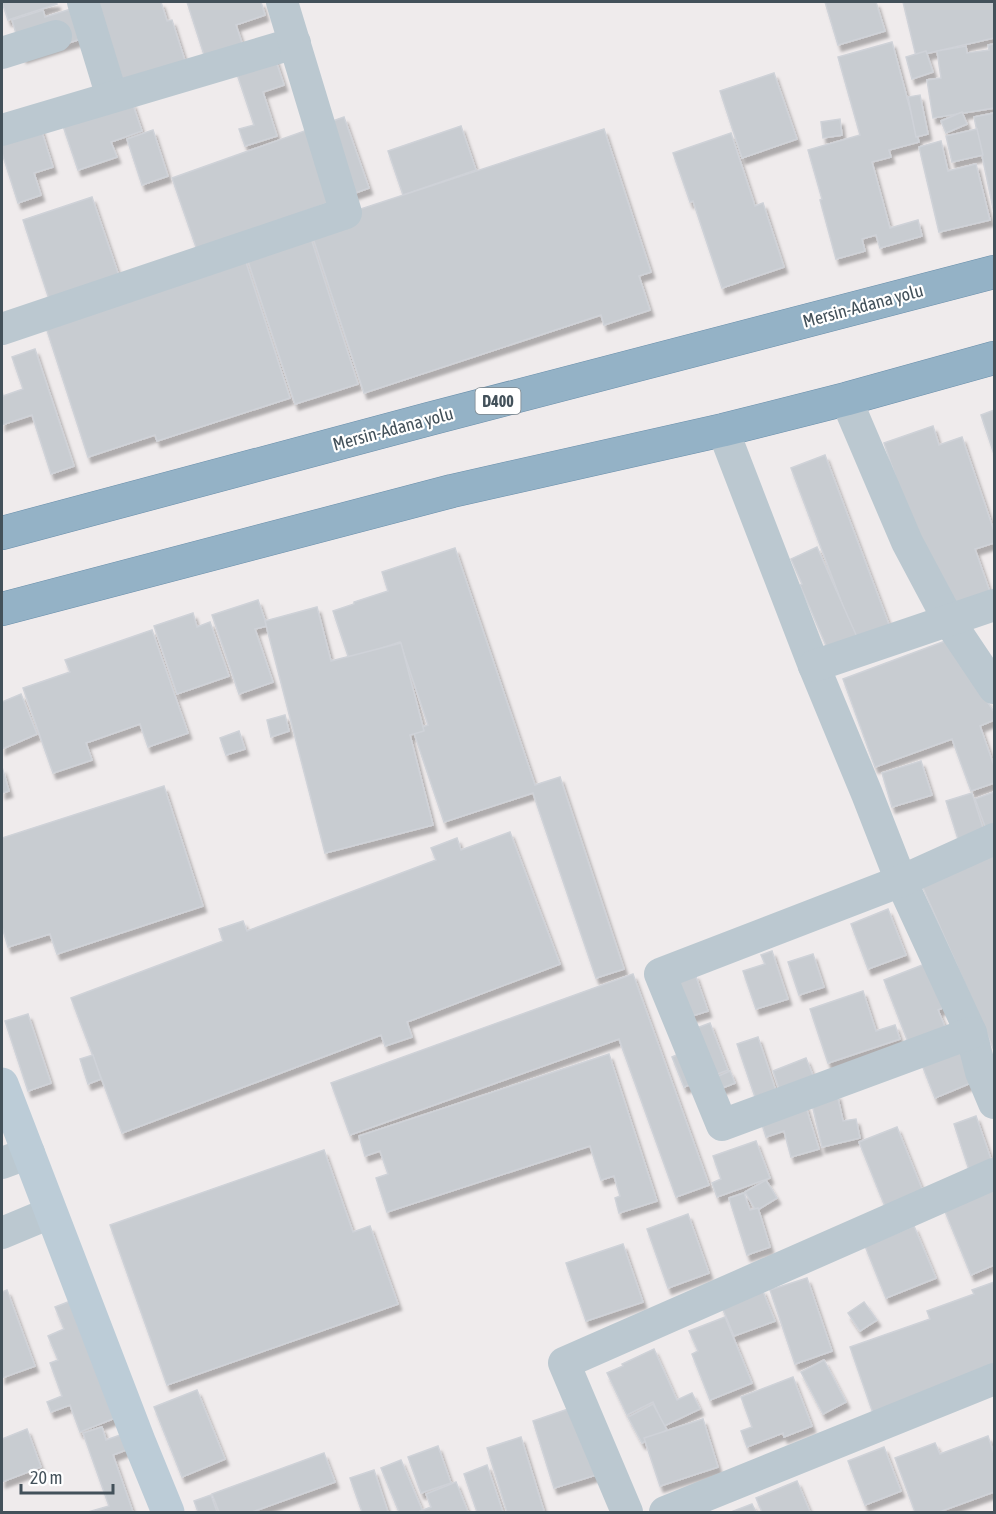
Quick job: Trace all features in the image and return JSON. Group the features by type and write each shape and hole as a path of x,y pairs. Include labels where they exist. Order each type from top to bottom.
{"highway":[{"name":"Mersin-Adana yolu","path":"2,534 441,416 994,272"},
{"path":"2,609 452,491 723,430 994,358"}],"main road":[{"path":"2,1084 15,1158 50,1213 168,1512"}],"street":[{"path":"83,2 112,98"},
{"path":"2,329 346,213 282,2"},
{"path":"2,53 56,36"},
{"path":"2,130 295,43"},
{"path":"846,399 907,542 950,621 994,688"},
{"path":"723,430 814,666 901,881 988,1069 994,1103"},
{"path":"814,666 994,605"},
{"path":"971,1033 722,1125 660,974 901,881 994,839"},
{"path":"627,1512 564,1363 994,1174"},
{"path":"2,1233 50,1213"},
{"path":"665,1512 994,1379"}],"building":[{"path":"2,2 56,2 57,4 8,20"},
{"path":"97,2 161,2 167,21 172,20 186,64 122,83"},
{"path":"187,2 261,2 265,15 236,25 244,49 206,61"},
{"path":"825,2 876,2 885,31 838,45"},
{"path":"903,2 994,2 994,38 916,56"},
{"path":"71,9 81,39 23,57 12,20 43,10 45,17"},
{"path":"892,42 919,142 889,150 891,157 872,162 890,228 918,220 922,236 880,248 876,235 862,239 865,251 836,259 808,150 860,135 838,57"},
{"path":"994,44 994,108 933,118 927,80 941,78 937,51 966,46 967,53 989,50 988,45"},
{"path":"926,51 933,72 912,79 906,57"},
{"path":"274,55 284,85 263,92 277,136 245,146 239,129 254,125 235,68"},
{"path":"774,73 797,139 742,158 720,91"},
{"path":"920,95 928,134 916,137 908,97"},
{"path":"132,102 142,131 111,142 117,157 78,170 63,126"},
{"path":"962,112 967,124 946,133 941,121"},
{"path":"994,113 994,213 974,117"},
{"path":"344,117 369,188 197,250 172,178"},
{"path":"840,119 842,135 823,138 821,122"},
{"path":"40,126 53,167 34,173 41,195 18,203 2,153 2,138"},
{"path":"461,126 476,170 403,195 388,151"},
{"path":"604,129 651,272 639,276 650,310 604,325 601,315 364,393 309,226"},
{"path":"977,129 983,155 952,162 946,136"},
{"path":"153,130 168,176 142,185 127,139"},
{"path":"731,133 755,206 763,203 784,267 722,288 693,201 690,202 673,153"},
{"path":"941,141 948,171 976,164 990,220 939,232 919,147"},
{"path":"92,197 119,276 49,299 23,220"},
{"path":"307,226 358,384 295,404 243,246"},
{"path":"243,253 290,398 157,441 155,435 88,457 43,318"},
{"path":"35,349 74,466 51,474 32,415 2,425 2,391 3,396 23,389 12,357"},
{"path":"994,410 994,454 981,415"},
{"path":"933,426 939,445 962,437 994,531 994,543 975,549 991,595 942,612 884,443"},
{"path":"825,455 891,630 857,643 791,468"},
{"path":"817,547 857,637 828,650 791,559"},
{"path":"455,548 535,785 560,777 624,969 596,978 533,793 444,822 413,730 428,725 400,642 349,659 333,611 388,591 382,572"},
{"path":"258,600 267,626 255,629 273,682 239,694 212,615"},
{"path":"317,607 331,661 401,643 424,731 410,735 433,825 325,853 265,621"},
{"path":"193,613 197,627 210,622 229,676 177,694 154,626"},
{"path":"152,630 188,733 148,747 140,724 86,743 92,760 53,773 23,688 70,672 65,660"},
{"path":"948,640 994,712 994,720 980,726 994,766 994,783 971,791 952,739 875,767 843,679"},
{"path":"21,694 37,734 2,749 2,702"},
{"path":"285,715 289,731 271,737 267,720"},
{"path":"239,731 245,749 226,755 220,738"},
{"path":"921,761 932,795 892,807 882,773"},
{"path":"2,767 9,791 2,793"},
{"path":"164,786 203,906 57,954 50,934 8,947 2,927 2,838"},
{"path":"994,792 994,826 986,829 975,799"},
{"path":"972,793 984,831 958,839 946,801"},
{"path":"510,832 560,964 407,1022 412,1037 385,1046 381,1035 122,1133 71,998 223,941 219,929 243,921 247,931 436,860 431,848 457,838 461,850"},
{"path":"994,850 994,1047 993,1048 920,881"},
{"path":"888,909 906,955 868,969 851,924"},
{"path":"772,951 788,999 756,1009 743,971 765,964 761,955"},
{"path":"813,954 824,987 799,995 788,962"},
{"path":"930,962 947,1006 938,1010 945,1027 908,1042 884,980"},
{"path":"633,974 709,1185 676,1197 619,1039 350,1135 331,1083"},
{"path":"695,974 708,1011 676,1021 664,983"},
{"path":"863,991 876,1031 895,1025 900,1039 828,1063 810,1009"},
{"path":"28,1014 51,1083 28,1091 5,1021"},
{"path":"710,1023 728,1070 684,1087 672,1057 693,1048 686,1032"},
{"path":"758,1037 776,1091 755,1097 737,1044"},
{"path":"960,1050 973,1082 935,1098 922,1065"},
{"path":"609,1054 657,1201 619,1213 615,1198 620,1196 614,1176 601,1180 590,1146 387,1212 376,1178 388,1174 380,1151 365,1156 359,1136"},
{"path":"93,1055 101,1079 88,1084 80,1059"},
{"path":"806,1058 814,1078 780,1092 773,1071"},
{"path":"730,1071 735,1083 704,1095 700,1084"},
{"path":"837,1094 843,1121 856,1119 860,1138 822,1147 811,1100"},
{"path":"805,1104 819,1149 791,1157 784,1131 766,1137 760,1118"},
{"path":"976,1116 992,1162 969,1170 954,1124"},
{"path":"897,1127 924,1194 886,1209 859,1142"},
{"path":"756,1141 770,1178 717,1197 712,1183 721,1179 713,1156"},
{"path":"324,1150 353,1232 370,1226 398,1304 167,1385 110,1225"},
{"path":"766,1180 777,1198 756,1211 745,1192"},
{"path":"994,1189 994,1265 971,1275 944,1209"},
{"path":"744,1193 750,1210 758,1208 770,1247 747,1255 729,1198"},
{"path":"688,1214 709,1273 668,1288 647,1229"},
{"path":"914,1226 936,1278 886,1298 865,1246"},
{"path":"623,1244 643,1302 586,1321 566,1263"},
{"path":"807,1278 832,1351 795,1364 770,1290"},
{"path":"994,1282 994,1370 874,1416 850,1347 930,1319 927,1311 974,1294 972,1290"},
{"path":"762,1289 775,1321 734,1336 721,1305"},
{"path":"7,1290 35,1366 2,1378 2,1292"},
{"path":"81,1297 115,1418 80,1432 70,1405 51,1412 47,1402 62,1396 50,1363 58,1360 48,1336 64,1329 55,1307"},
{"path":"864,1302 877,1320 860,1331 848,1313"},
{"path":"725,1317 752,1383 710,1400 692,1354 698,1351 689,1331"},
{"path":"654,1349 677,1400 692,1393 700,1409 664,1426 653,1402 627,1415 607,1373"},
{"path":"824,1360 846,1402 823,1414 801,1372"},
{"path":"793,1377 812,1426 784,1437 783,1433 747,1447 741,1431 752,1427 741,1397"},
{"path":"197,1390 225,1459 182,1477 154,1407"},
{"path":"653,1404 667,1430 642,1443 628,1417"},
{"path":"574,1407 596,1475 554,1488 533,1421"},
{"path":"703,1419 718,1467 660,1486 644,1438"},
{"path":"102,1427 106,1440 126,1433 131,1448 113,1455 133,1512 88,1512 109,1506 83,1433"},
{"path":"27,1429 41,1467 2,1482 2,1439"},
{"path":"988,1436 994,1454 994,1492 939,1512 915,1512 895,1458 935,1443 940,1454"},
{"path":"521,1437 544,1511 507,1512 487,1448"},
{"path":"438,1446 451,1483 421,1493 408,1457"},
{"path":"884,1447 901,1491 865,1505 848,1461"},
{"path":"324,1453 335,1482 252,1512 219,1512 212,1494"},
{"path":"401,1460 423,1512 399,1512 381,1468"},
{"path":"487,1465 503,1512 477,1512 464,1474"},
{"path":"374,1470 388,1512 362,1512 350,1478"},
{"path":"797,1481 810,1512 762,1512 756,1498"},
{"path":"456,1482 468,1512 418,1512 431,1507 426,1494"},
{"path":"211,1495 217,1512 198,1512 194,1501"},
{"path":"752,1504 756,1512 731,1512"}]}
